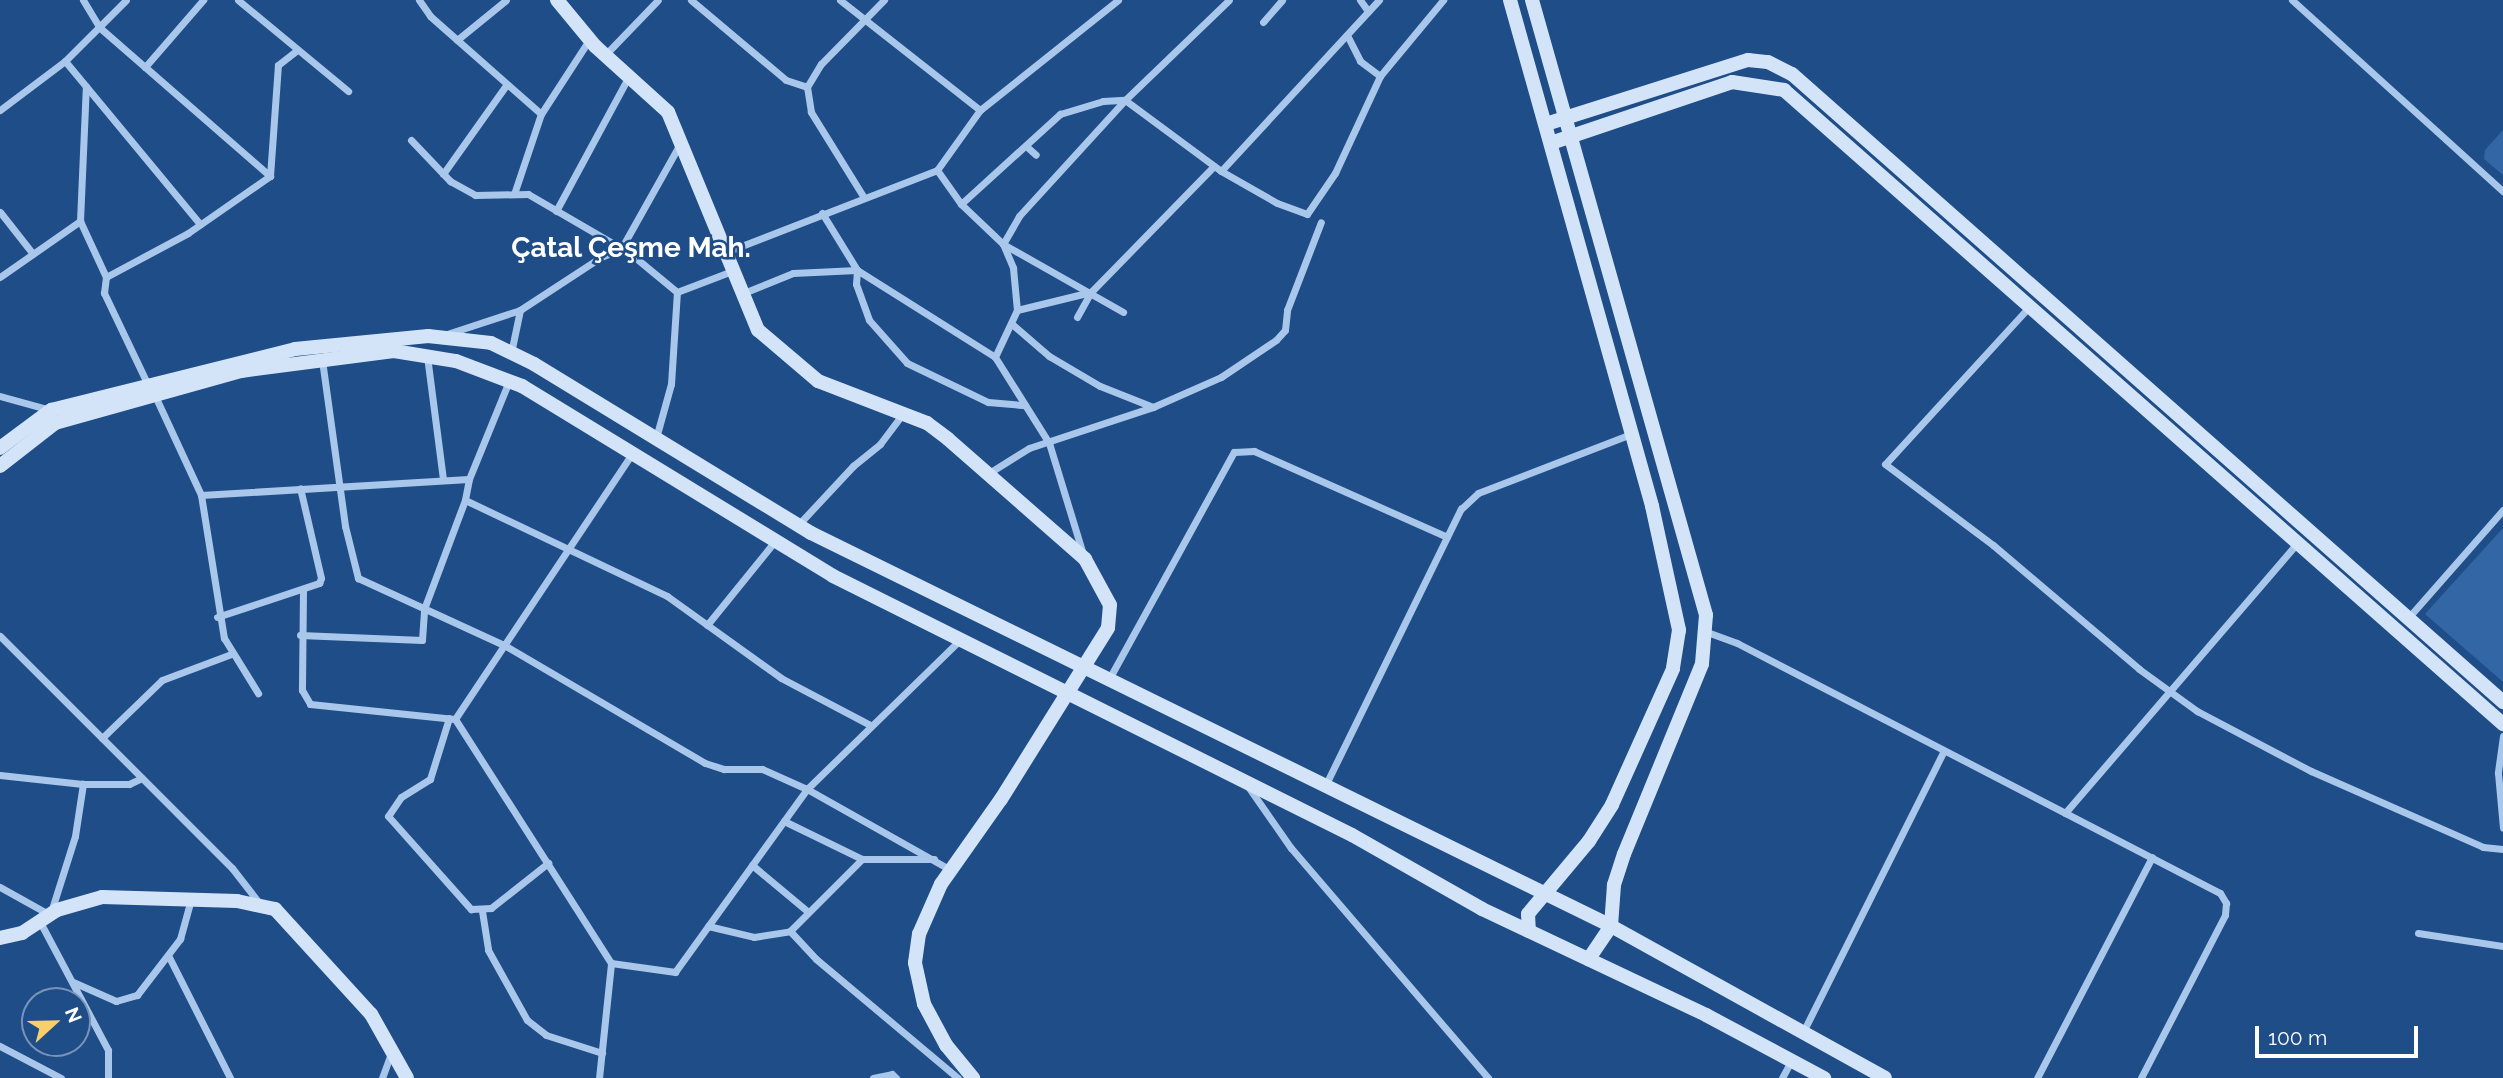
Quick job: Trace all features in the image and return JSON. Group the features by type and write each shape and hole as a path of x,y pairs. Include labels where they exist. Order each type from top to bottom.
{"street":[{"path":"83,0 99,27 270,176"},
{"path":"1,109 65,61 126,0"},
{"path":"145,67 203,0"},
{"path":"238,0 348,91"},
{"path":"419,0 457,40 541,114"},
{"path":"457,40 506,0"},
{"path":"557,0 589,39 668,112 682,141 741,295 758,330 817,381 927,423 989,473 1083,557"},
{"path":"605,55 658,0"},
{"path":"691,0 786,80 807,87"},
{"path":"840,0 980,110"},
{"path":"863,196 811,112 807,87 821,64 884,0"},
{"path":"725,253 863,196 937,170 980,110 1118,0"},
{"path":"1003,244 1019,216 1125,100 1229,0"},
{"path":"1263,22 1282,0"},
{"path":"1360,0 1368,11"},
{"path":"1077,317 1091,292 1218,169 1379,0"},
{"path":"961,204 1060,114 1103,101 1125,100 1218,169 1277,203 1307,214 1335,173 1380,76 1443,0"},
{"path":"1510,0 1632,433 1678,608 1678,650 1612,805 1589,841 1542,893 1528,914 1529,931"},
{"path":"1532,0 1568,138 1703,598 1707,632 1695,684 1624,853 1614,885 1611,926 1589,959"},
{"path":"2297,2 2503,191"},
{"path":"1347,35 1360,61 1380,76"},
{"path":"513,194 541,114 589,39"},
{"path":"270,176 278,65 297,50"},
{"path":"1546,124 1748,60 1768,62 1792,74 2503,702"},
{"path":"65,61 200,224"},
{"path":"556,211 629,76"},
{"path":"1551,143 1732,82 1784,90 2503,724"},
{"path":"443,174 508,84"},
{"path":"86,86 80,221 106,277 104,293 147,383"},
{"path":"411,140 443,174 475,195 528,194 621,249 677,292"},
{"path":"0,448 51,410 147,383 295,349 440,336 520,310 601,257 621,249 682,141"},
{"path":"1026,146 1036,155"},
{"path":"937,170 961,204 1003,244 1123,312"},
{"path":"106,277 200,224 270,176"},
{"path":"0,212 33,254"},
{"path":"822,213 857,270 995,357 1049,443 1083,557 1110,605 1108,628 1082,665 1070,691 951,870 919,934 915,963 924,1004 946,1045 973,1078"},
{"path":"0,277 80,221"},
{"path":"989,473 1028,448 1153,407 1222,377 1276,340 1284,330 1287,310 1321,222"},
{"path":"995,357 1013,326 1017,310 1013,268 1003,244"},
{"path":"741,295 793,273 857,270"},
{"path":"857,270 856,284 869,320 907,363 988,402 1025,405"},
{"path":"677,292 732,271"},
{"path":"656,438 671,384 677,292"},
{"path":"1017,310 1091,292"},
{"path":"2030,307 1885,464 1993,545 2171,694 2311,771 2483,846 2503,849"},
{"path":"511,353 520,310"},
{"path":"1013,326 1049,356 1100,386 1153,407"},
{"path":"440,336 491,343 511,353 798,525 1611,926 1885,1078"},
{"path":"0,466 55,423 156,398 241,371 394,351 456,361 509,382 833,576 1070,691 1529,931 1824,1078"},
{"path":"427,356 443,480"},
{"path":"322,360 340,486 358,578 504,645 705,763 724,769 762,769 807,789 951,870"},
{"path":"300,635 422,640 424,609 465,500 469,479 509,382"},
{"path":"0,396 51,410"},
{"path":"156,398 201,495 217,617 231,654 258,693"},
{"path":"798,525 853,466 880,444 903,414"},
{"path":"1325,787 1461,509 1478,494 1632,433"},
{"path":"1110,679 1234,452 1254,450 1447,537"},
{"path":"548,863 496,905 482,911 471,909 454,895 388,816 401,797 430,779 452,719 632,454"},
{"path":"201,495 469,479"},
{"path":"217,617 303,590 321,578 300,488"},
{"path":"465,500 667,596 781,678 870,725"},
{"path":"2408,618 2503,510"},
{"path":"707,625 775,541"},
{"path":"2065,813 2171,694 2297,542"},
{"path":"303,590 300,635 302,690 315,707 452,719"},
{"path":"1707,632 1737,643 1943,752 2220,893 2227,907 2141,1078"},
{"path":"0,636 232,869 262,906"},
{"path":"611,963 659,974 675,972 807,789 962,638"},
{"path":"102,738 162,680 231,654"},
{"path":"452,719 611,963 599,1078"},
{"path":"2503,736 2498,773 2503,828"},
{"path":"1803,1032 1943,752"},
{"path":"1,778 83,785 129,784 142,778"},
{"path":"1244,781 1291,848 1488,1078"},
{"path":"45,918 75,836 83,785"},
{"path":"783,821 862,859 934,859"},
{"path":"2037,1078 2152,857"},
{"path":"708,926 754,937 790,930 862,859"},
{"path":"752,865 807,911"},
{"path":"0,887 45,918 73,982 108,1049 108,1078"},
{"path":"0,939 45,918 102,897 262,906 285,917 353,992 407,1078"},
{"path":"73,982 84,983 107,999 128,1001 169,957 185,930 191,900"},
{"path":"482,911 488,950 527,1020 546,1035 602,1053"},
{"path":"790,930 816,959 958,1078"},
{"path":"2418,933 2503,946"},
{"path":"169,957 230,1078"},
{"path":"0,1046 61,1078"},
{"path":"382,1078 391,1053"},
{"path":"1782,1078 1791,1060"},
{"path":"873,1078 892,1074 897,1078"}],"shaded area":[{"path":"2503,130 2503,175 2484,159 2485,150"},
{"path":"2503,528 2503,682 2425,614"}],"district":[{"name":"Çatal Çeşme Mah.","path":"631,248"}]}
